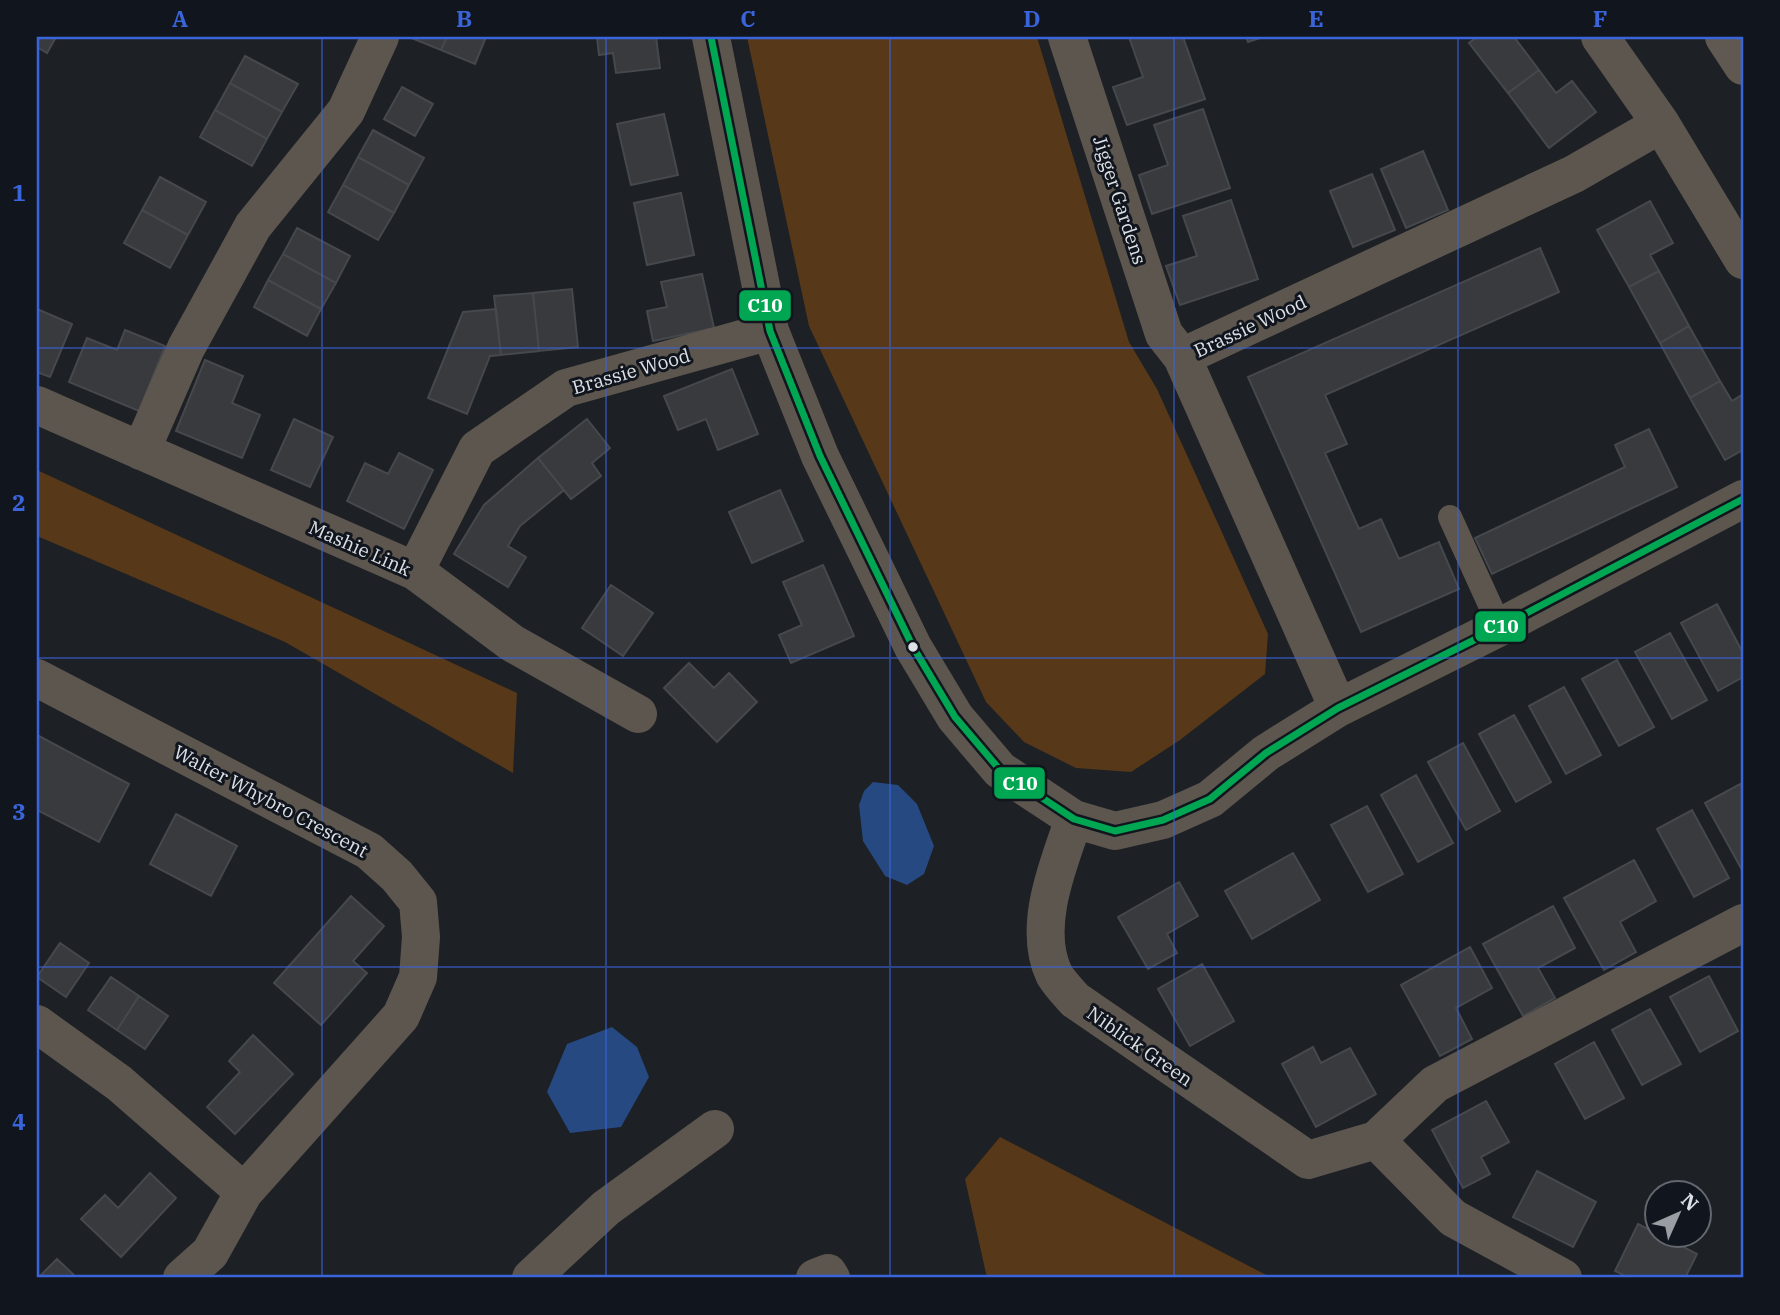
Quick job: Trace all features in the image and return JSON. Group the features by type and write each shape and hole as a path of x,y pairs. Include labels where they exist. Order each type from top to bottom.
{"highway":[{"path":"1724,37 1743,66"}],"street":[{"path":"141,451 186,348 253,226 346,111 380,37"},
{"path":"711,37 770,331 820,456 913,647 955,717 1000,771 1074,819 1115,831 1163,820 1210,799 1266,753 1338,708 1500,627 1743,499"},
{"name":"Jigger Gardens","path":"1067,37 1164,334 1182,358"},
{"path":"1600,37 1661,124 1743,260"},
{"name":"Brassie Wood","path":"1338,708 1182,358 1574,174 1661,124"},
{"name":"Brassie Wood","path":"415,571 477,449 566,388 770,331"},
{"name":"Mashie Link","path":"37,405 415,571 512,643 638,714"},
{"name":"Walter Whybro Crescent","path":"37,678 369,851 397,876 418,902 421,937 418,977 401,1016 244,1192 209,1253 182,1278"},
{"name":"Niblick Green","path":"1074,819 1056,872 1044,936 1055,975 1075,1000 1308,1160 1376,1140 1435,1084 1743,923"},
{"path":"37,1024 119,1083 244,1192"},
{"path":"531,1278 606,1208 715,1129"},
{"path":"1376,1140 1453,1218 1563,1278"},
{"path":"815,1278 828,1273 831,1278"}],"lane":[{"path":"1450,517 1500,627"}],"shaded area":[{"path":"747,37 1037,37 1129,342 1157,389 1268,634 1265,674 1180,740 1131,772 1076,768 1024,742 986,702 809,326"},
{"path":"37,470 517,693 513,773 285,642 37,536"},
{"path":"1000,1137 1272,1278 987,1278 965,1179"}],"water":[{"path":"873,782 898,785 917,804 934,846 924,874 907,885 885,876 863,841 859,805 864,791"},
{"path":"612,1027 637,1047 649,1077 621,1127 570,1133 547,1092 567,1044"}],"building":[{"path":"37,37 56,37 47,53 37,47"},
{"path":"409,37 447,37 441,50"},
{"path":"447,37 486,37 475,64 441,50"},
{"path":"597,37 656,37 660,68 616,73 613,53 599,55"},
{"path":"1129,37 1183,37 1205,99 1127,125 1113,87 1143,77"},
{"path":"1246,37 1263,37 1248,42"},
{"path":"1477,37 1514,37 1539,70 1508,93 1469,43"},
{"path":"245,56 298,84 282,112 230,83"},
{"path":"1539,70 1556,93 1572,81 1596,112 1549,148 1508,93"},
{"path":"230,83 282,112 267,139 215,110"},
{"path":"402,87 433,104 415,136 384,119"},
{"path":"1203,109 1230,188 1152,214 1139,175 1168,165 1154,125"},
{"path":"215,110 267,139 252,166 200,137"},
{"path":"664,114 678,175 631,185 617,124"},
{"path":"373,130 424,158 409,185 358,157"},
{"path":"1423,151 1448,210 1406,228 1381,169"},
{"path":"358,157 409,185 394,213 343,185"},
{"path":"1372,174 1395,230 1353,247 1330,191"},
{"path":"160,177 206,202 188,235 142,210"},
{"path":"343,185 394,213 378,240 328,212"},
{"path":"681,193 694,255 647,265 634,203"},
{"path":"1231,200 1258,279 1180,305 1166,266 1197,256 1183,216"},
{"path":"1650,201 1673,243 1650,255 1659,271 1629,287 1597,230"},
{"path":"142,210 188,235 170,268 124,243"},
{"path":"297,228 350,256 336,283 283,254"},
{"path":"1540,248 1559,292 1325,395 1347,444 1325,453 1359,529 1381,519 1399,559 1439,542 1459,589 1361,632 1248,377"},
{"path":"283,254 336,283 321,309 268,280"},
{"path":"1659,271 1689,326 1660,343 1629,287"},
{"path":"702,274 714,328 653,341 647,311 667,307 661,282"},
{"path":"268,280 321,309 307,336 254,307"},
{"path":"572,289 578,347 539,351 533,293"},
{"path":"533,293 539,351 501,355 494,296"},
{"path":"37,309 72,324 50,377 37,372"},
{"path":"496,309 501,355 490,356 467,414 428,398 463,312"},
{"path":"1689,326 1720,381 1690,398 1660,343"},
{"path":"125,330 165,346 139,411 69,382 87,338 117,350"},
{"path":"205,360 243,376 232,403 260,415 242,458 176,431"},
{"path":"732,369 758,434 718,450 706,419 678,430 664,396"},
{"path":"1720,381 1732,401 1743,394 1743,450 1725,460 1690,398"},
{"path":"294,419 333,437 310,487 271,470"},
{"path":"587,419 610,448 592,463 601,476 571,499 538,458"},
{"path":"1649,429 1677,487 1492,574 1475,538 1625,467 1615,445"},
{"path":"399,453 433,470 404,529 347,501 365,463 388,474"},
{"path":"538,458 564,490 520,526 508,546 526,557 508,587 454,554 484,505"},
{"path":"780,490 803,541 752,563 729,512"},
{"path":"823,565 854,636 791,663 779,635 802,625 783,582"},
{"path":"611,585 653,613 623,656 582,628"},
{"path":"1717,604 1743,653 1743,677 1718,691 1681,623"},
{"path":"1670,633 1707,700 1672,719 1635,652"},
{"path":"1617,660 1654,727 1619,746 1582,679"},
{"path":"689,663 714,688 729,673 757,702 717,742 664,688"},
{"path":"1564,687 1601,755 1566,774 1529,706"},
{"path":"1514,715 1551,782 1516,802 1479,734"},
{"path":"37,735 129,784 99,842 37,810"},
{"path":"1463,743 1500,811 1466,830 1428,762"},
{"path":"1416,775 1453,843 1418,862 1381,795"},
{"path":"1740,784 1743,790 1742,870 1705,803"},
{"path":"1367,806 1403,874 1368,892 1331,825"},
{"path":"1692,810 1729,878 1694,897 1657,829"},
{"path":"176,814 237,846 211,896 150,864"},
{"path":"1293,853 1320,900 1252,939 1225,891"},
{"path":"1634,860 1656,901 1620,922 1636,952 1604,970 1564,898"},
{"path":"1179,882 1198,916 1167,934 1177,953 1148,969 1118,917"},
{"path":"351,896 384,926 353,961 367,973 321,1025 274,983"},
{"path":"1553,906 1575,948 1538,968 1555,998 1523,1016 1483,944"},
{"path":"60,943 89,963 66,997 37,977"},
{"path":"1470,947 1492,988 1456,1008 1472,1039 1440,1056 1401,985"},
{"path":"1202,964 1234,1021 1190,1046 1158,989"},
{"path":"1709,976 1738,1031 1700,1052 1670,997"},
{"path":"111,977 139,996 117,1030 88,1010"},
{"path":"139,996 168,1016 145,1049 117,1030"},
{"path":"1650,1009 1681,1064 1642,1085 1612,1030"},
{"path":"253,1035 293,1074 235,1134 207,1107 240,1072 229,1061"},
{"path":"1594,1042 1624,1098 1585,1119 1555,1064"},
{"path":"1313,1047 1321,1063 1350,1048 1376,1094 1316,1127 1282,1064"},
{"path":"1486,1101 1509,1142 1481,1157 1490,1174 1463,1188 1432,1130"},
{"path":"1537,1171 1596,1202 1573,1247 1513,1217"},
{"path":"150,1173 176,1198 121,1257 81,1219 105,1195 118,1208"},
{"path":"1638,1224 1644,1227 1644,1248 1685,1248 1697,1254 1685,1278 1630,1278 1615,1271"},
{"path":"57,1259 77,1278 38,1278"}],"transit line":[{"name":"C10","path":"711,37 770,331 820,456 913,647 955,717 1000,770 1074,819 1115,831 1163,820 1210,799 1266,753 1338,708 1500,627 1743,499"}]}
